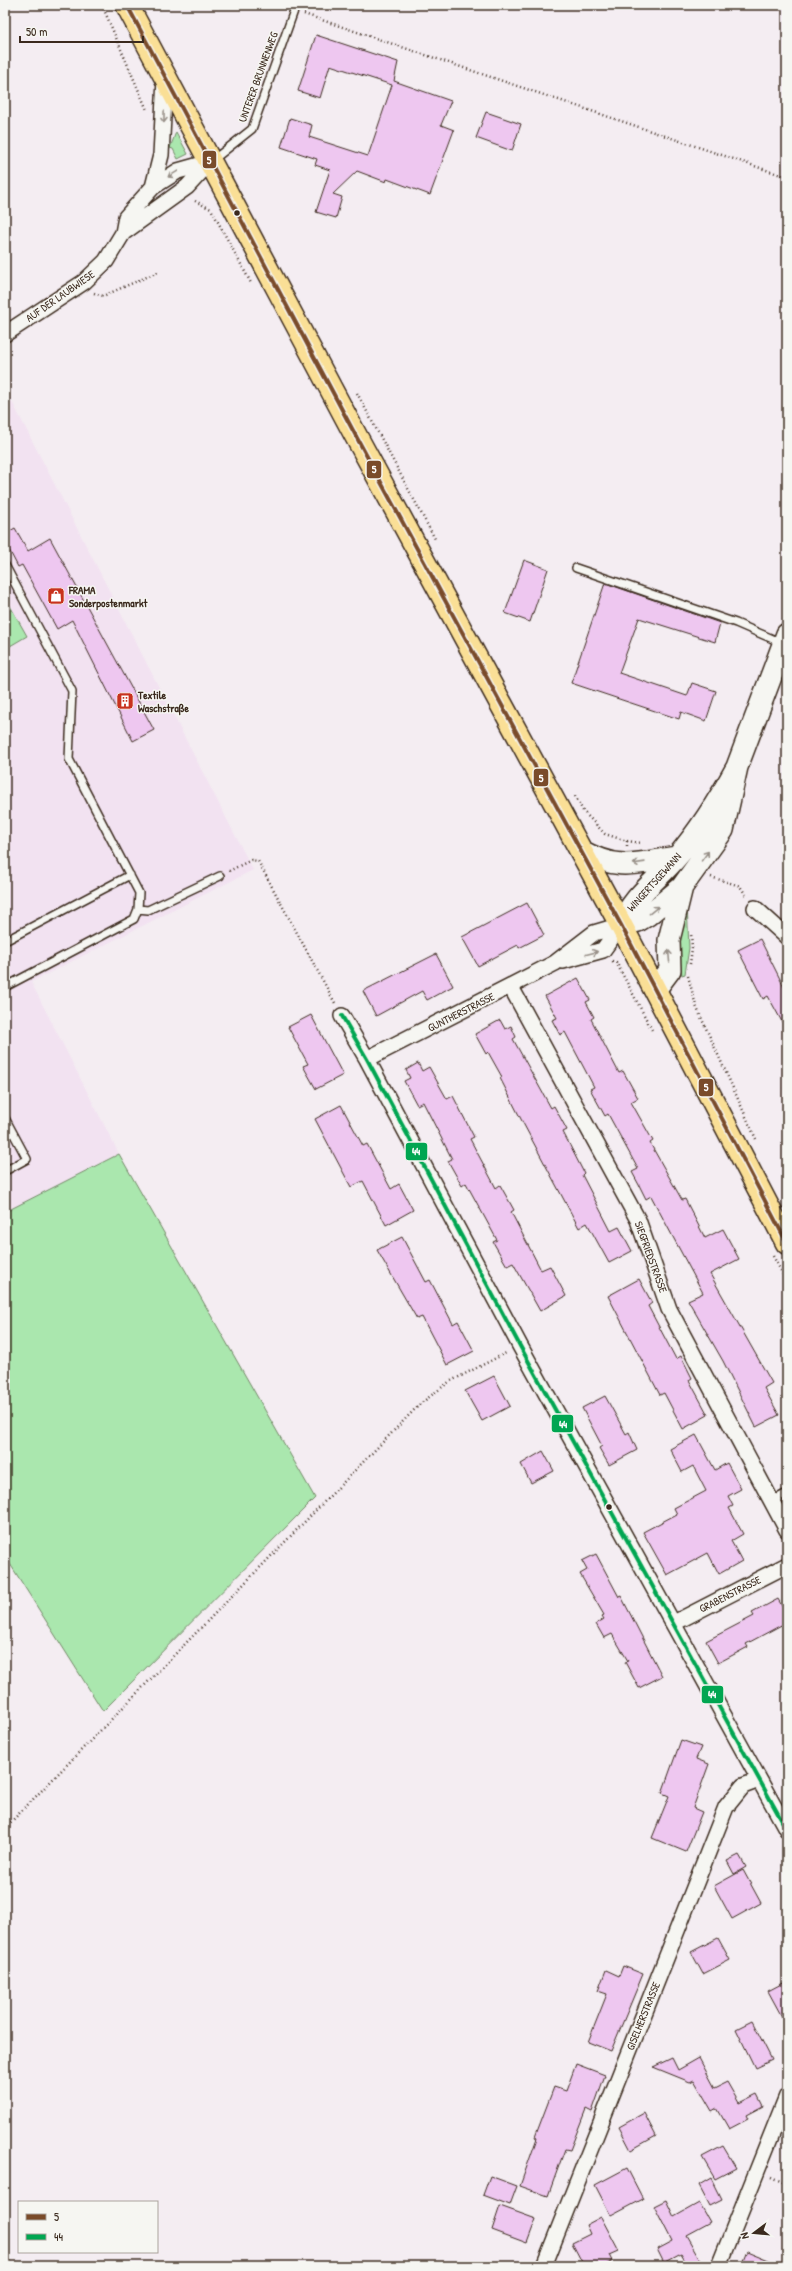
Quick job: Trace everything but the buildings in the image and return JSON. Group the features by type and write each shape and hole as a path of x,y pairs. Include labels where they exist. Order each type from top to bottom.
{"main road":[{"path":"127,5 621,925 655,990 780,1249"},
{"name":"WINGERTSGEWANN","path":"621,925 628,908 677,857 719,800 737,767 785,639"},
{"name":"WINGERTSGEWANN","path":"621,925 638,921 682,887 724,830 737,767"},
{"path":"580,850 609,864 627,864 677,857"},
{"path":"655,990 670,970 668,949 670,935 682,887"}],"street":[{"name":"AUF DER LAUBWIESE","path":"153,187 161,155 165,78"},
{"name":"AUF DER LAUBWIESE","path":"5,334 77,286 106,262 123,232 126,216 153,187 178,171 210,162"},
{"name":"AUF DER LAUBWIESE","path":"123,232 187,187 210,162"},
{"path":"755,908 787,937"},
{"path":"603,950 621,925"},
{"name":"GUNTHERSTRASSE","path":"367,1059 554,964 594,933 621,925"},
{"name":"GUNTHERSTRASSE","path":"554,964 603,950"},
{"name":"SIEGFRIEDSTRASSE","path":"511,987 638,1220 669,1309 787,1530"},
{"path":"342,1016 367,1059 520,1346 787,1830"},
{"name":"GRABENSTRASSE","path":"674,1624 787,1565"},
{"name":"GISELHERSTRASSE","path":"544,2266 726,1807 743,1786 759,1780"},
{"path":"719,2266 787,2096"}],"lane":[{"name":"UNTERER BRUNNENWEG","path":"210,162 252,129 295,8"},
{"path":"5,565 72,691 69,759 139,893 138,909 134,919 5,987"},
{"path":"576,568 785,639"},
{"path":"5,941 130,875"},
{"path":"138,909 148,910 220,876"},
{"path":"5,1118 27,1159 5,1171"},
{"path":"772,1501 787,1493"}],"path":[{"path":"102,5 148,112"},
{"path":"295,8 787,177"},
{"path":"211,209 253,286"},
{"path":"77,286 103,296 158,272"},
{"path":"353,387 436,540"},
{"path":"627,842 649,844"},
{"path":"220,876 251,860 258,861 342,1016"},
{"path":"708,876 740,886 755,908"},
{"path":"691,926 692,948 688,978 696,1006 758,1142"},
{"path":"603,950 608,960 616,962 654,1032"},
{"path":"780,1249 787,1282"},
{"path":"5,1828 420,1404 449,1382 520,1346"}],"shaded area":[{"path":"5,388 253,870 31,982 119,1154 5,1212"}],"green space":[{"path":"176,132 188,154 178,159 173,149 170,148"},
{"path":"5,597 27,636 5,649"},
{"path":"687,904 689,948 685,974 682,975 677,941"},
{"path":"119,1154 315,1498 103,1711 5,1556 5,1212"}],"transit line":[{"name":"5","path":"127,5 357,438 621,925 787,1243"},
{"name":"44","path":"342,1016 367,1059 520,1346 787,1830"}],"place":[{"name":"FRAMA Sonderpostenmarkt","path":"56,596"},
{"name":"Textile Waschstraße","path":"125,701"}]}
